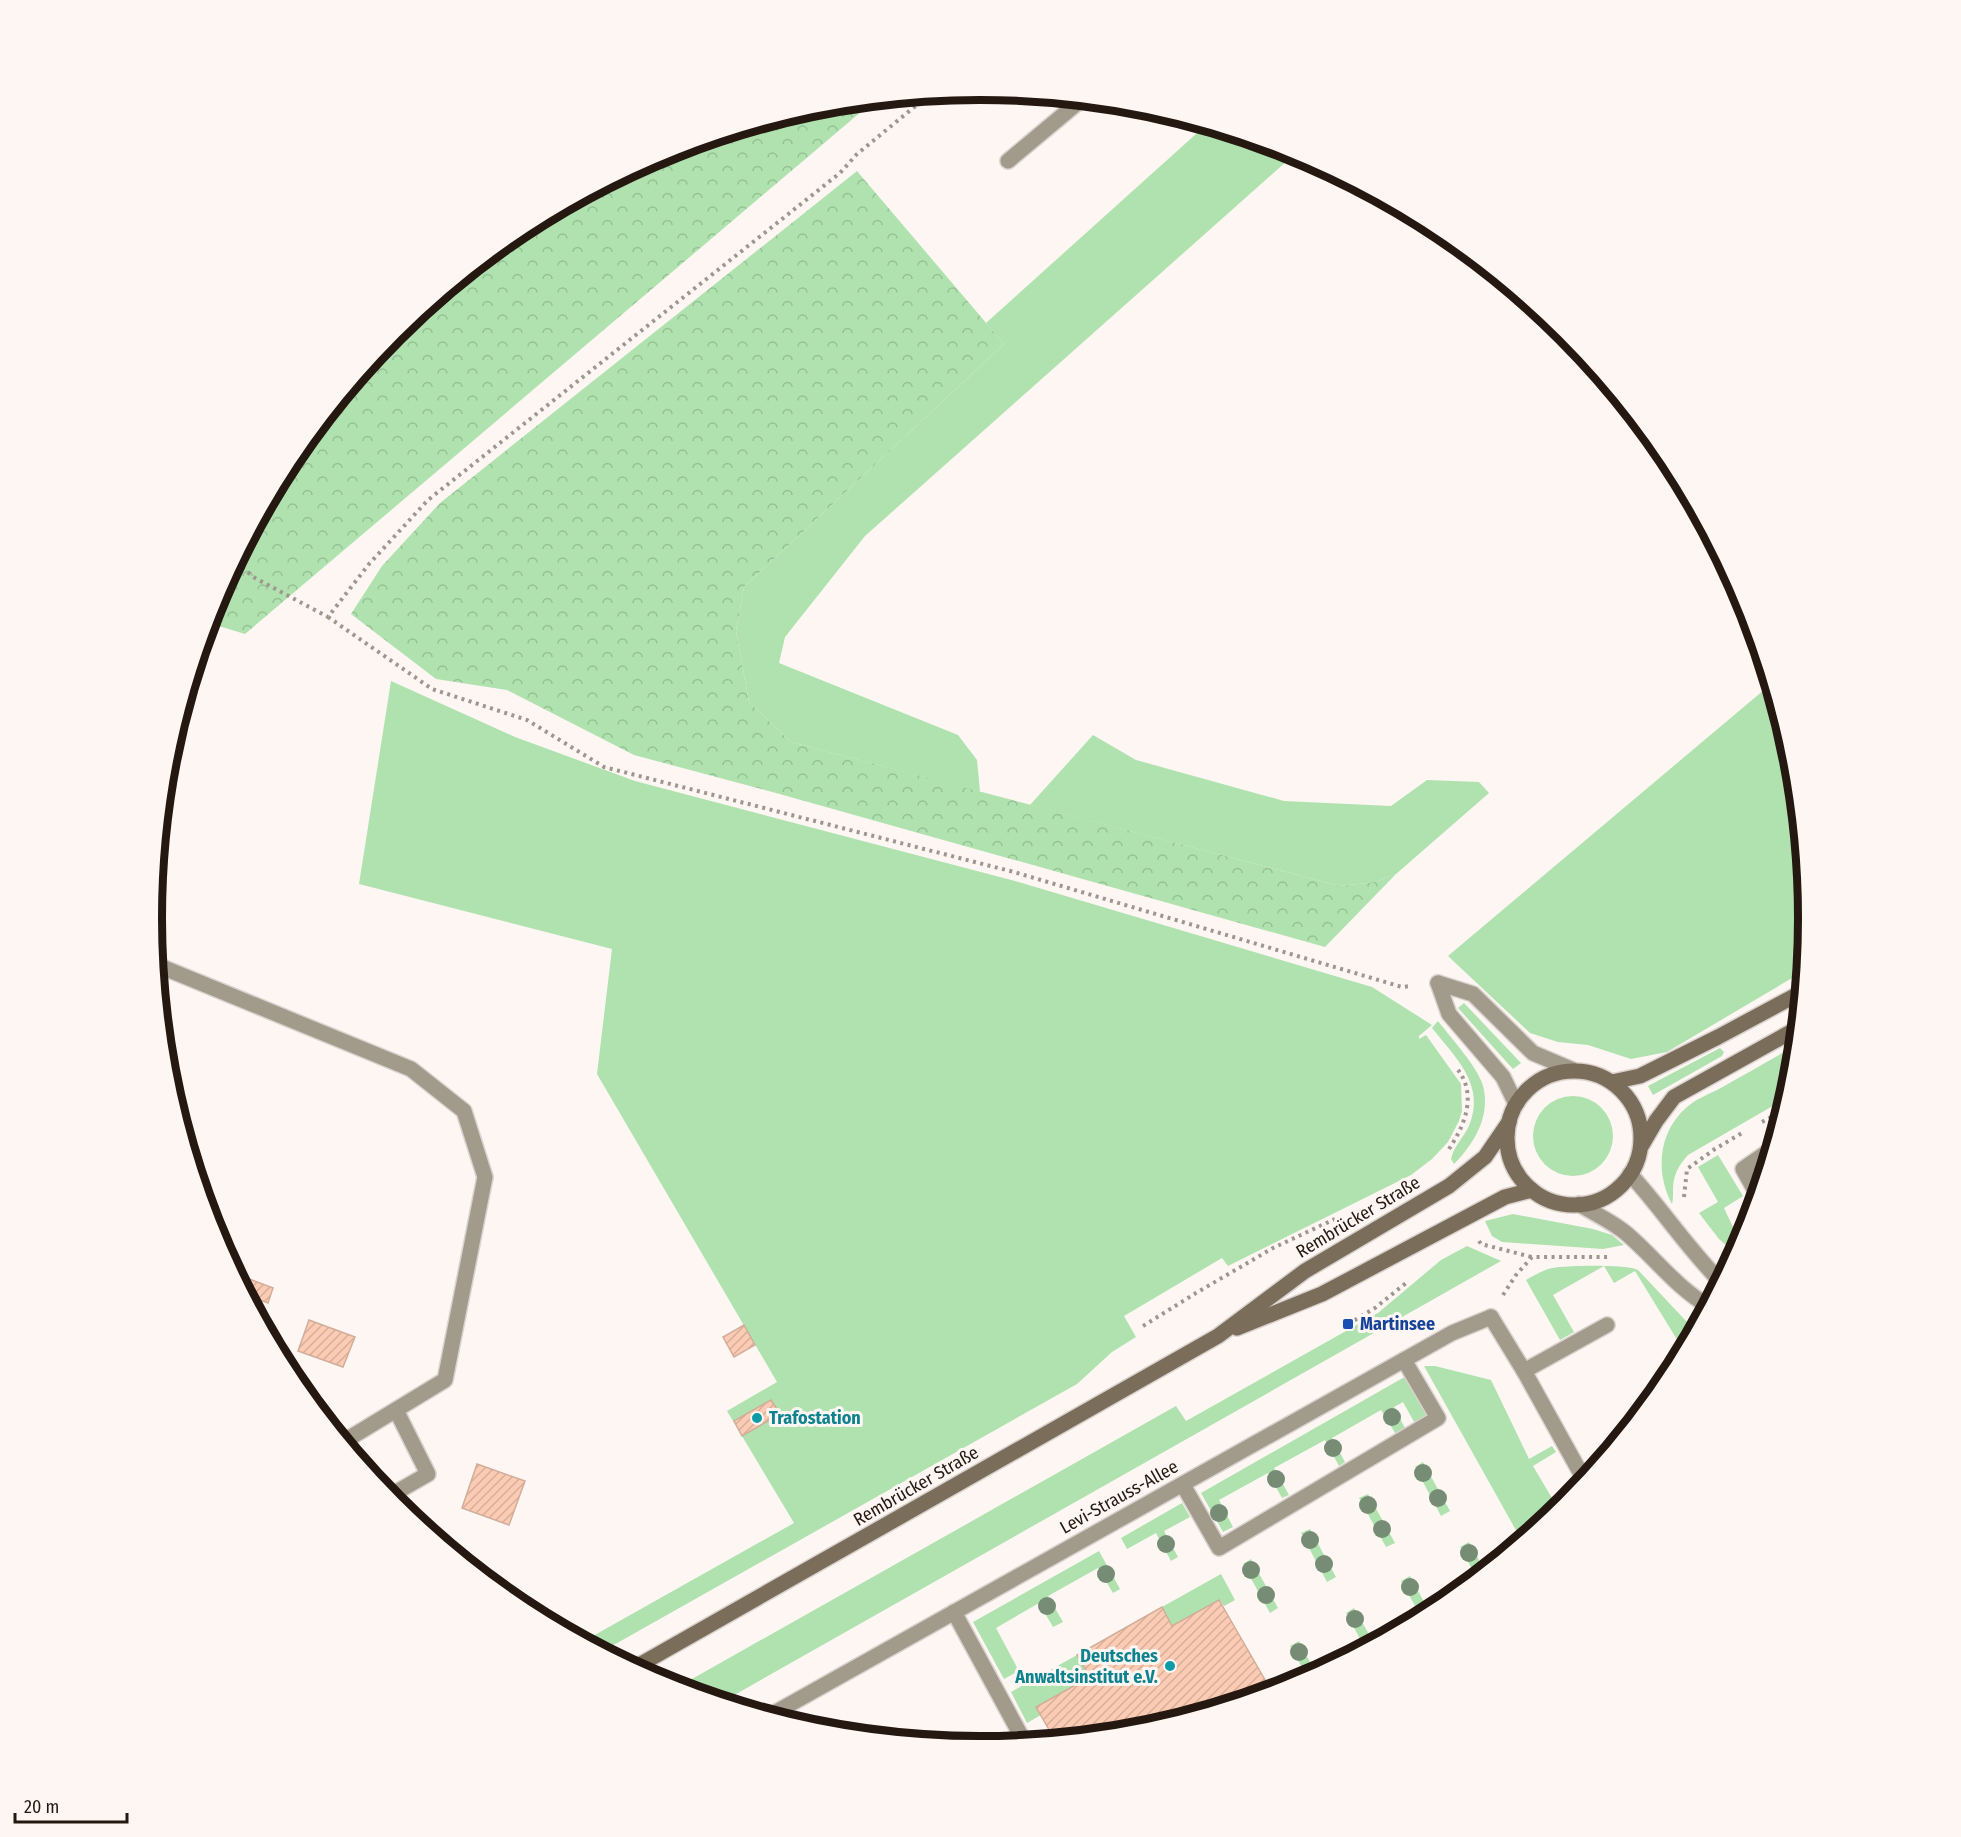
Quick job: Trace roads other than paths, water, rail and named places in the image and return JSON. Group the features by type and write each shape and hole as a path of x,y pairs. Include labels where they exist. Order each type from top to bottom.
{"main road":[{"path":"1612,1082 1640,1076 1795,996"},
{"name":"Rembrücker Straße","path":"1509,1122 1508,1145 1517,1172 1532,1190 1544,1198 1560,1203 1579,1204 1606,1199 1630,1174 1640,1148 1674,1097 1791,1032"},
{"name":"Rembrücker Straße","path":"643,1663 1218,1336 1305,1270 1449,1186 1485,1156 1509,1122 1516,1104 1528,1089 1549,1075 1573,1070 1589,1072 1612,1082 1627,1096 1635,1109 1641,1127 1640,1148"},
{"name":"Rembrücker Straße","path":"1218,1336 1322,1294 1505,1197 1532,1190"}],"street":[{"path":"1008,161 1074,106"},
{"path":"164,968 411,1069 464,1111 485,1178 445,1380 349,1438"},
{"path":"1516,1104 1503,1077 1449,1014 1438,983 1473,994 1533,1053 1573,1070"},
{"path":"1753,1187 1743,1169 1763,1155"},
{"path":"1630,1174 1700,1261 1716,1277"},
{"path":"1579,1204 1626,1233 1676,1282 1702,1302"},
{"name":"Levi-Strauss-Allee","path":"778,1711 1452,1333 1491,1317 1524,1371"},
{"path":"1581,1474 1524,1371 1607,1325"},
{"path":"1183,1485 1220,1548 1438,1418 1404,1360"},
{"path":"396,1410 428,1474 397,1492"},
{"path":"954,1612 1021,1735"}],"place":[{"name":"Martinsee","path":"1348,1324"},
{"name":"Trafostation","path":"757,1418"},
{"name":"Deutsches Anwaltsinstitut e.V.","path":"1170,1666"}]}
